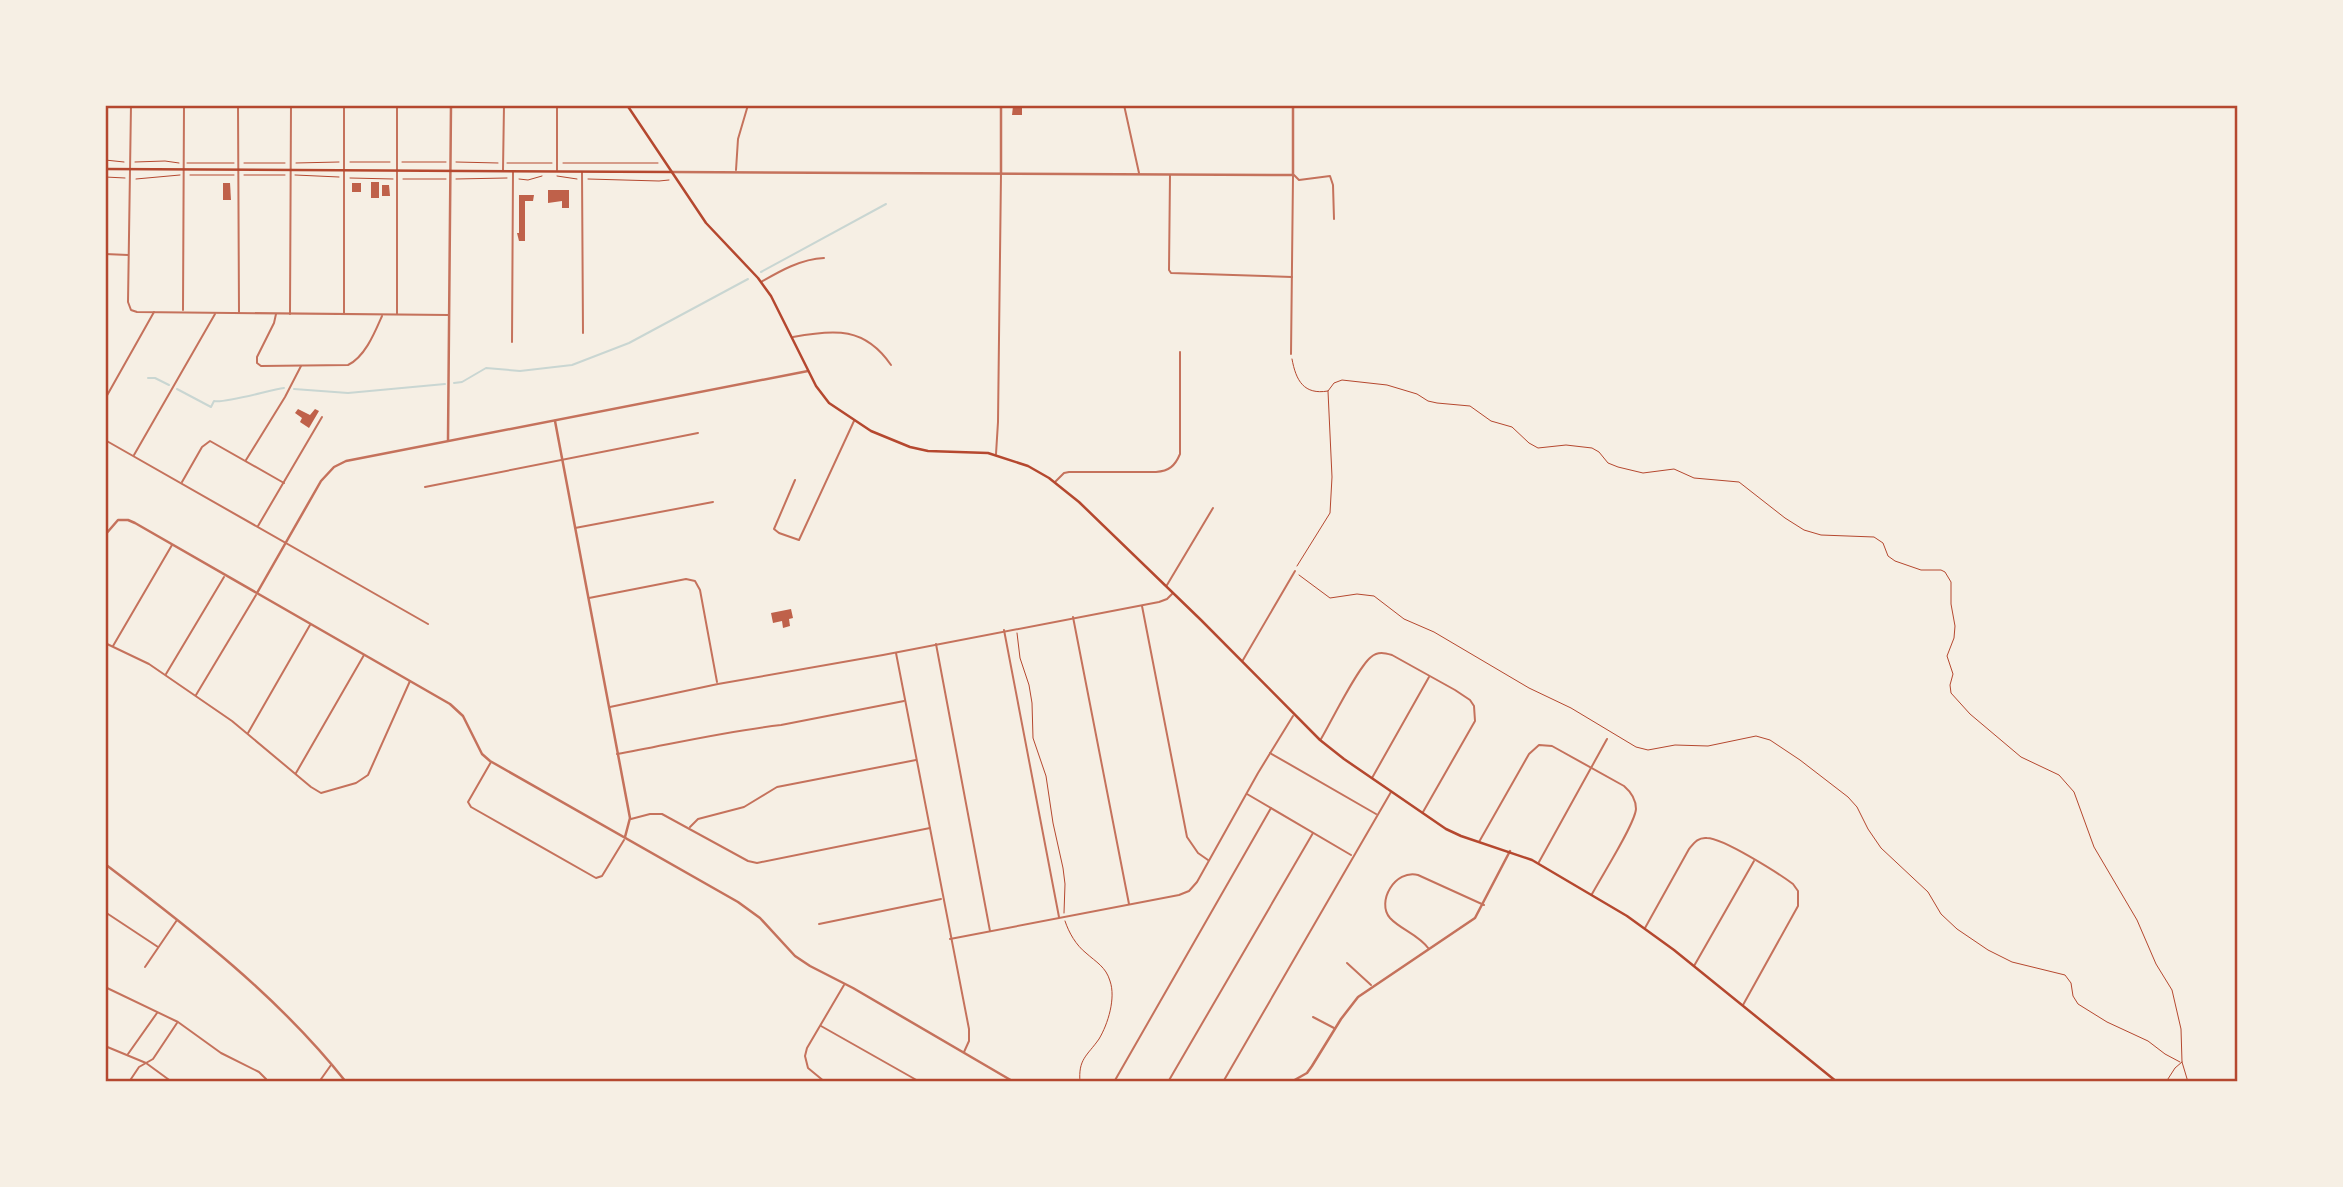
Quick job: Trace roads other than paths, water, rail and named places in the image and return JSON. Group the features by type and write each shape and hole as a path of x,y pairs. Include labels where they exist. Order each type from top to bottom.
{"main road":[{"path":"627,105 712,230 761,282 824,398 854,421 880,435 919,449 937,452 975,451 996,455 1028,467 1055,482 1173,593 1320,740 1454,833 1538,863 1645,928 1837,1082"},
{"path":"105,169 672,172"}],"street":[{"path":"131,105 130,309 137,312 450,316"},
{"path":"183,312 184,105"},
{"path":"238,105 239,313"},
{"path":"290,314 291,105"},
{"path":"344,105 344,314"},
{"path":"397,105 397,315"},
{"path":"448,440 451,105"},
{"path":"503,171 504,105"},
{"path":"557,105 557,171"},
{"path":"736,171 738,139 748,105"},
{"path":"996,455 999,422 1001,105"},
{"path":"1124,105 1139,174"},
{"path":"1291,354 1293,105"},
{"path":"512,342 513,171"},
{"path":"582,171 583,333"},
{"path":"672,172 1293,175 1299,180 1330,176 1333,185 1334,219"},
{"path":"1170,174 1168,270 1292,277"},
{"path":"105,254 129,255"},
{"path":"761,282 777,272 810,259 824,258"},
{"path":"105,399 154,312"},
{"path":"134,456 215,313"},
{"path":"276,314 257,357 257,363 264,367 345,366 353,363 363,352 383,315"},
{"path":"793,337 834,331 848,332 883,353 891,365"},
{"path":"1055,482 1069,472 1156,472 1166,471 1173,466 1180,454 1180,352"},
{"path":"246,461 301,366"},
{"path":"196,696 321,481 334,467 346,461 448,440 808,371"},
{"path":"258,527 322,417"},
{"path":"492,761 468,804 600,878 625,837 630,820 554,420"},
{"path":"795,480 774,529 799,540 854,421"},
{"path":"425,487 698,433"},
{"path":"105,440 428,624"},
{"path":"181,483 202,447 209,441 284,483"},
{"path":"575,528 713,502"},
{"path":"1166,587 1213,508"},
{"path":"105,535 114,524 123,519 135,523 410,681 457,710 468,723 482,754 492,761 749,909 803,961 1014,1082"},
{"path":"112,647 172,545"},
{"path":"1242,661 1295,571"},
{"path":"166,675 225,575"},
{"path":"588,598 686,579 695,581 718,684"},
{"path":"608,707 1163,601 1173,593"},
{"path":"1142,605 1187,837 1198,853 1209,860"},
{"path":"1073,617 1129,905"},
{"path":"247,733 311,624"},
{"path":"1004,630 1059,918"},
{"path":"105,643 142,660 166,675 247,733 321,793 364,779 373,767 410,681"},
{"path":"936,644 990,932"},
{"path":"896,652 969,1028 969,1041 964,1053"},
{"path":"1320,740 1364,666 1373,655 1379,653 1392,655 1470,700 1476,712 1471,729 1422,813"},
{"path":"295,774 364,655"},
{"path":"1372,778 1429,676"},
{"path":"617,754 713,734 781,725 905,701"},
{"path":"950,939 1185,894 1193,887 1293,715"},
{"path":"1538,863 1607,739"},
{"path":"1478,842 1533,748 1545,744 1552,746 1630,791 1636,807 1631,824 1592,895"},
{"path":"1270,753 1377,815"},
{"path":"689,828 695,820 740,809 777,787 916,760"},
{"path":"1223,1082 1392,791"},
{"path":"1246,794 1353,856"},
{"path":"1114,1082 1271,808"},
{"path":"630,820 650,814 662,814 748,861 757,863 930,828"},
{"path":"1168,1082 1312,832"},
{"path":"1645,928 1689,849 1705,837 1715,839 1793,884 1800,899 1795,914 1742,1006"},
{"path":"1291,1082 1300,1078 1312,1066 1352,1003 1372,986 1471,922 1484,905 1510,851"},
{"path":"1694,966 1754,860"},
{"path":"105,864 236,968 290,1017 346,1082"},
{"path":"1430,949 1417,936 1390,918 1386,911 1385,903 1389,891 1402,875 1418,875 1484,905"},
{"path":"819,924 942,899"},
{"path":"105,912 158,947"},
{"path":"145,967 178,920"},
{"path":"1346,963 1372,986"},
{"path":"825,1082 810,1070 805,1056 807,1048 845,984"},
{"path":"105,987 178,1022 221,1053 259,1072 265,1081"},
{"path":"128,1055 158,1012"},
{"path":"1313,1017 1335,1029"},
{"path":"129,1082 139,1068 153,1059 178,1022"},
{"path":"820,1025 920,1082"},
{"path":"105,1046 146,1063 173,1082"},
{"path":"319,1082 332,1064"}],"waterway":[{"path":"761,272 886,204"},
{"path":"454,383 462,382 486,368 520,371 572,365 629,343 748,279"},
{"path":"148,378 155,378 169,385"},
{"path":"294,389 348,393 445,384"},
{"path":"177,389 211,407 214,401 284,388"}]}
